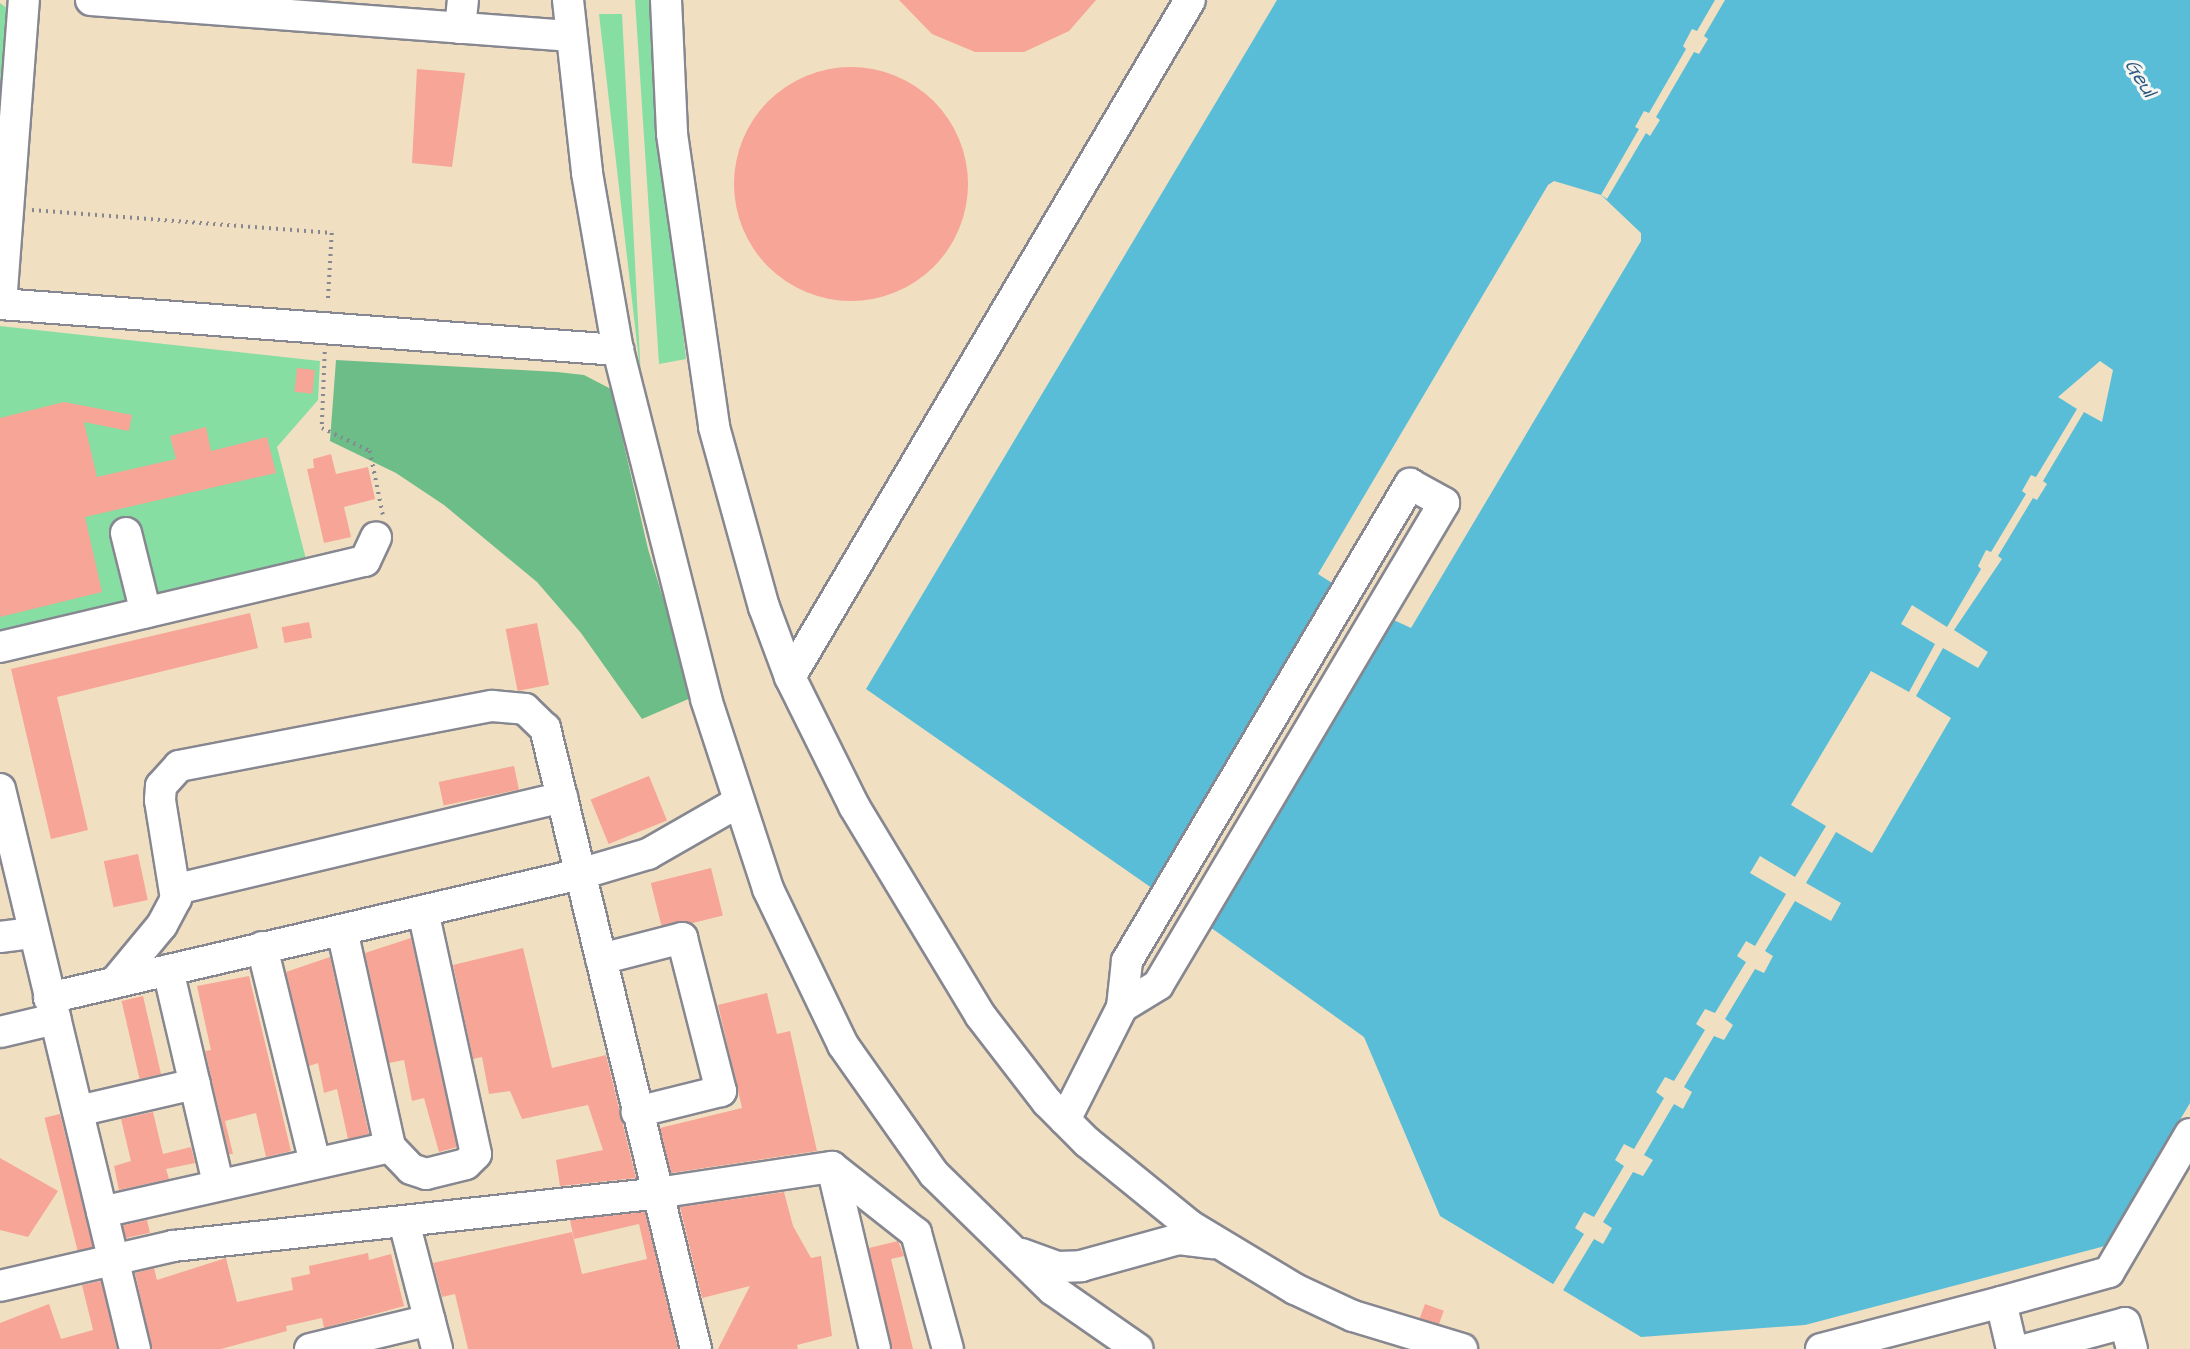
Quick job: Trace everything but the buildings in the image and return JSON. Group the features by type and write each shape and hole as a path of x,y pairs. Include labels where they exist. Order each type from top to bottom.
{"street":[{"path":"24,0 1,304 326,326 618,351"},
{"path":"91,0 461,14 569,36"},
{"path":"568,0 569,36 618,351 672,576 737,803 796,954 843,1045 934,1174 1000,1243 1053,1290 1138,1349"},
{"path":"666,0 673,134 714,427 764,607 790,677 854,806 980,1015 1065,1120 1135,1185 1218,1244 1296,1289 1353,1316 1462,1349"},
{"path":"790,677 1190,0"},
{"path":"1065,1120 1122,1007 1127,961 1410,484 1444,503 1158,985 1122,1007"},
{"path":"126,533 146,613"},
{"path":"0,647 365,561 376,537"},
{"path":"114,983 162,925 177,889 160,800 161,786 168,775 192,761 509,704 525,709 545,728 696,1349"},
{"path":"0,789 135,1349"},
{"path":"177,889 562,797"},
{"path":"0,1032 114,983 580,874 648,854 737,803"},
{"path":"342,930 390,1147 417,1173 466,1164 476,1154 423,911"},
{"path":"0,937 33,933"},
{"path":"601,959 682,938 721,1091 637,1112"},
{"path":"262,947 315,1163"},
{"path":"168,970 218,1184"},
{"path":"78,1111 195,1084"},
{"path":"1821,1349 2109,1272 2190,1134"},
{"path":"102,1212 390,1147"},
{"path":"832,1167 875,1349"},
{"path":"0,1286 173,1246 404,1223 657,1193 832,1167 916,1233 948,1349"},
{"path":"404,1223 437,1349"},
{"path":"1000,1243 1058,1267 1081,1266 1179,1238 1218,1244"},
{"path":"2001,1303 2012,1349"},
{"path":"310,1349 430,1320"},
{"path":"2028,1349 2125,1323 2132,1349"}],"green space":[{"path":"635,0 655,0 660,129 686,359 659,364"},
{"path":"0,3 13,13 0,170"},
{"path":"599,14 622,14 641,378"},
{"path":"0,326 320,361 318,400 277,447 307,563 0,632"},
{"path":"336,360 557,372 584,375 611,389 648,549 693,697 642,719 581,633 537,582 444,505 396,473 330,441"}],"water":[{"name":"Geul","path":"1277,0 2190,0 2190,1103 2105,1246 1805,1325 1641,1337 1440,1216 1364,1037 1203,922 1385,616 1411,628 1641,241 1641,233 1601,195 1554,181 1548,185 1318,574 1340,588 1159,893 866,689"}],"pier":[{"path":"1715,0 1725,0 1704,36 1708,39 1699,54 1694,52 1656,117 1660,120 1650,136 1646,133 1607,199 1601,195 1639,129 1635,127 1644,111 1649,113 1686,49 1683,46 1692,29 1697,31"},
{"path":"2100,361 2113,370 2102,422 2084,412 2043,481 2047,484 2037,500 2033,498 1998,556 2002,559 1954,630 1988,652 1978,668 1943,648 1916,696 1951,718 1872,853 1836,832 1806,883 1841,903 1831,921 1795,901 1765,951 1773,956 1764,973 1755,969 1725,1019 1733,1025 1724,1040 1714,1036 1684,1087 1692,1092 1683,1109 1674,1104 1644,1155 1653,1160 1643,1176 1633,1172 1603,1222 1612,1228 1603,1244 1594,1239 1562,1292 1552,1286 1584,1234 1575,1228 1584,1212 1594,1217 1624,1166 1615,1160 1624,1144 1634,1149 1664,1098 1656,1092 1665,1077 1674,1081 1705,1030 1696,1024 1705,1009 1715,1013 1746,962 1737,956 1746,941 1755,946 1786,894 1750,873 1760,856 1795,877 1826,826 1791,805 1871,671 1909,692 1935,644 1901,624 1912,605 1947,627 1981,569 1978,566 1986,550 1991,552 2026,494 2022,491 2031,475 2036,477 2077,409 2058,397"}]}
